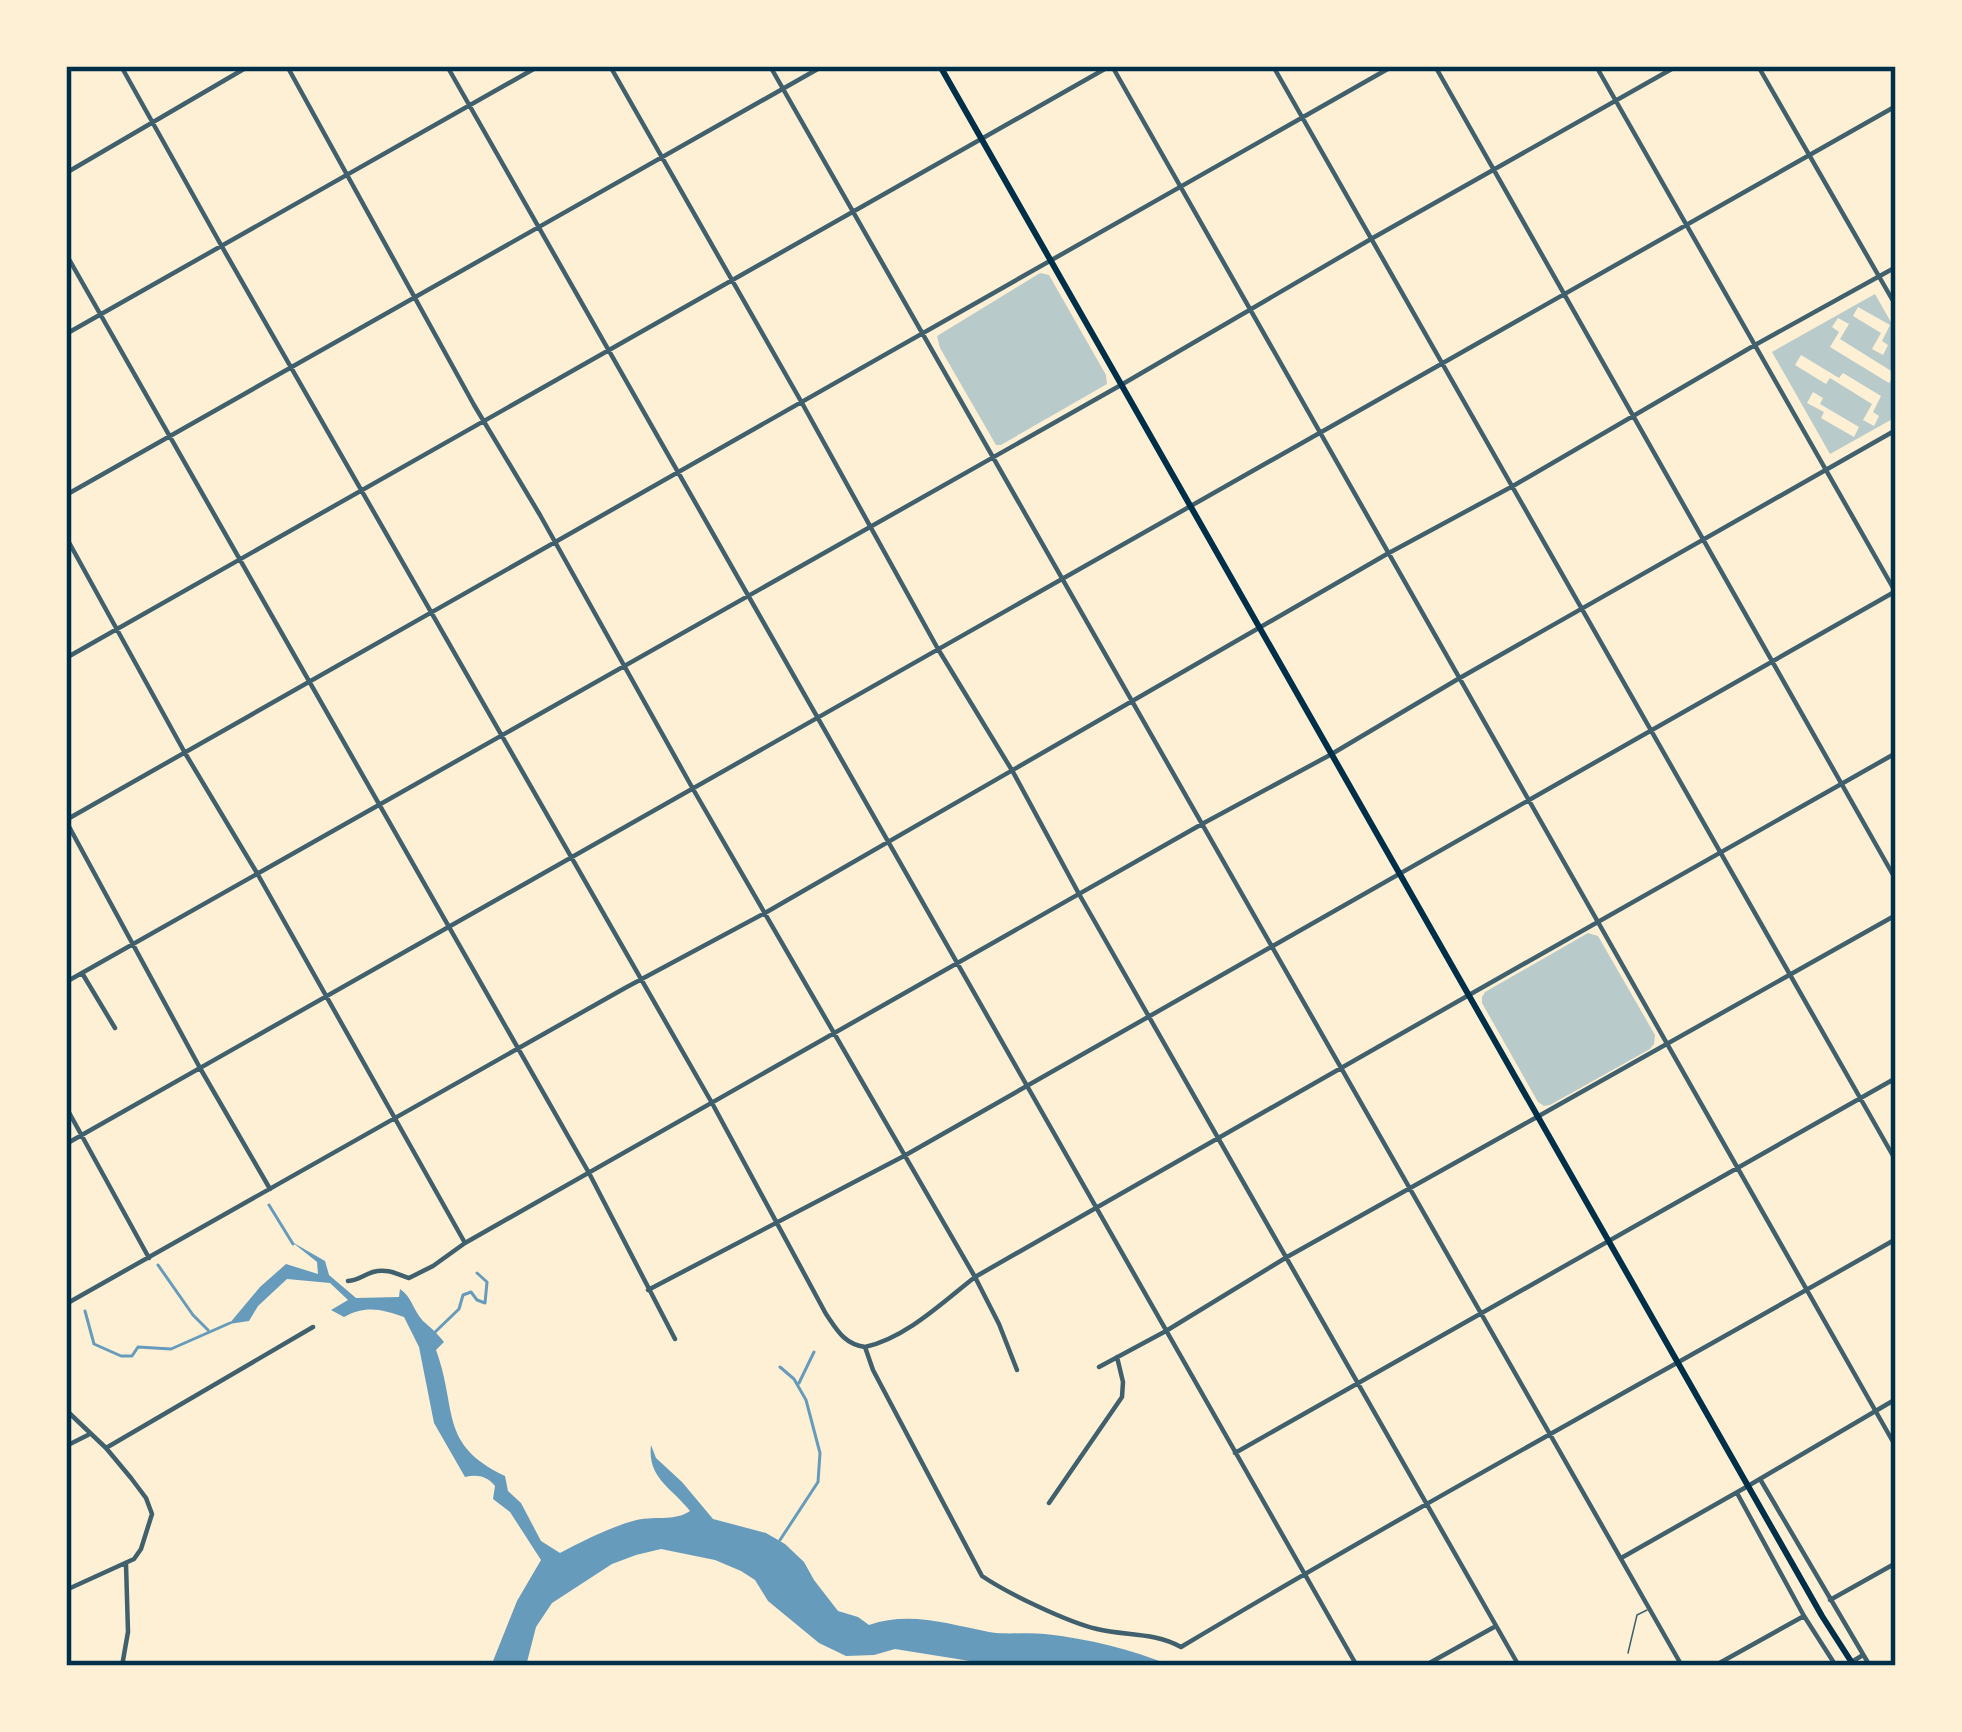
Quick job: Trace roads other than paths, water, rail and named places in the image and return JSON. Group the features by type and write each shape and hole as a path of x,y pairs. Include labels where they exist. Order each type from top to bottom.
{"main road":[{"path":"940,66 1607,1241 1854,1666"}],"street":[{"path":"121,66 844,1340 865,1348 878,1344 975,1277 1896,753"},
{"path":"66,173 249,66"},
{"path":"287,66 693,789 975,1277 1017,1370"},
{"path":"447,66 1357,1666"},
{"path":"66,334 538,66"},
{"path":"610,66 1519,1666"},
{"path":"770,66 1682,1666"},
{"path":"66,495 823,66"},
{"path":"66,658 1111,66 1896,1447"},
{"path":"1273,66 1896,1161"},
{"path":"271,1190 66,820 1393,66"},
{"path":"1435,66 1896,880"},
{"path":"648,1290 904,1156 1896,592 1596,66"},
{"path":"66,982 1677,66"},
{"path":"1757,66 1896,306"},
{"path":"66,1144 1896,106"},
{"path":"66,254 589,1173 675,1339"},
{"path":"66,1304 889,843 1896,267"},
{"path":"348,1281 380,1270 415,1277 465,1243 1896,430"},
{"path":"66,537 465,1243"},
{"path":"1099,1367 1896,915"},
{"path":"82,973 115,1028"},
{"path":"1235,1453 1896,1078"},
{"path":"66,1107 149,1258"},
{"path":"865,1348 982,1576 1072,1622 1163,1637 1181,1647 1896,1239"},
{"path":"106,1448 314,1327"},
{"path":"1048,1503 1122,1397 1117,1357"},
{"path":"1621,1558 1896,1399"},
{"path":"66,1410 106,1448 146,1498 152,1514 141,1549 126,1564 66,1590"},
{"path":"66,1446 90,1434"},
{"path":"1760,1478 1865,1658 1845,1666"},
{"path":"1737,1493 1836,1666"},
{"path":"1830,1600 1896,1563"},
{"path":"122,1666 128,1632 126,1564"},
{"path":"1714,1666 1804,1616"},
{"path":"1424,1666 1496,1626"}],"lane":[{"path":"1628,1653 1637,1615 1649,1609"}],"water":[{"path":"292,1242 325,1261 329,1275 356,1298 399,1297 400,1289 407,1296 444,1342 436,1350 460,1438 484,1464 505,1476 508,1491 521,1503 541,1541 560,1553 624,1524 690,1511 657,1474 651,1445 656,1458 713,1519 766,1533 785,1544 804,1562 838,1611 869,1625 914,1619 996,1633 1061,1636 1172,1666 1001,1666 895,1649 846,1656 819,1643 768,1601 755,1580 741,1571 715,1560 661,1549 612,1564 552,1603 536,1627 526,1666 491,1666 517,1601 541,1560 510,1512 493,1499 495,1486 482,1477 465,1477 434,1423 419,1347 404,1317 374,1310 344,1317 331,1310 348,1300 330,1283 287,1279 249,1321 229,1324 286,1264 318,1274 317,1262"}],"waterway":[{"path":"269,1205 293,1244"},
{"path":"158,1265 208,1330"},
{"path":"433,1334 459,1309 463,1295 471,1292 485,1303 487,1282 477,1273"},
{"path":"85,1311 94,1344 121,1356 132,1356 138,1347 171,1349 230,1323"},
{"path":"799,1383 814,1352"},
{"path":"780,1367 806,1400 820,1453 818,1482 780,1540"}]}
